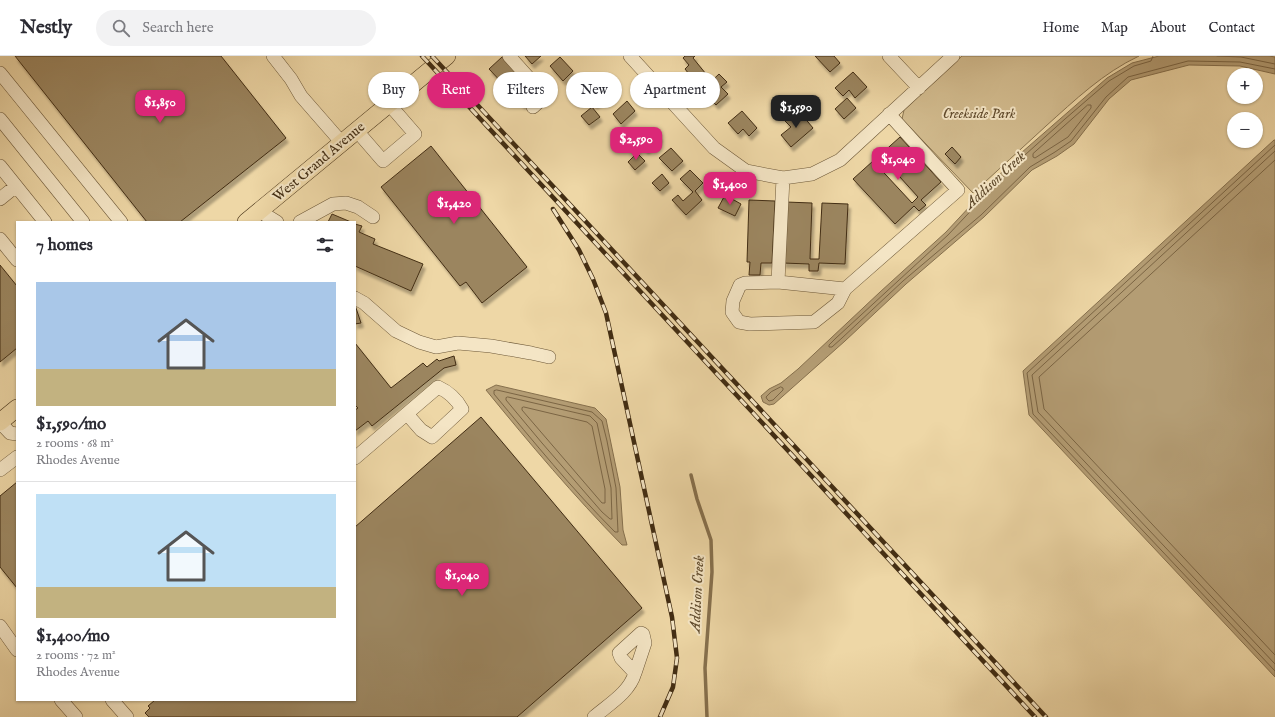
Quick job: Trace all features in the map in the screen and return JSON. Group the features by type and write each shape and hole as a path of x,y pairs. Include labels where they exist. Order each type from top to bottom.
{"main road":[{"name":"West Grand Avenue","path":"419,80 447,56"},
{"name":"West Grand Avenue","path":"247,221 385,108"}],"street":[{"path":"273,56 291,79 301,96 342,143"},
{"path":"509,56 523,72"},
{"path":"630,56 714,148 746,171 782,178 812,174 840,160 953,56"},
{"path":"889,56 919,88"},
{"path":"0,73 120,221"},
{"path":"357,131 383,161 415,134 393,108"},
{"path":"845,289 778,282 745,283 740,285 733,301 732,312 739,322 750,324 814,322 838,303 845,289 958,190 890,114"},
{"path":"0,119 82,221"},
{"path":"0,166 44,221"},
{"path":"778,282 782,178"},
{"path":"0,199 16,186"},
{"path":"302,221 333,204 346,203 358,207 373,217"},
{"path":"260,211 275,221"},
{"path":"0,239 16,259"},
{"path":"356,299 364,303 396,331 419,342 436,347 458,343 532,353 549,357"},
{"path":"356,457 407,414"},
{"path":"9,416 10,433 16,434"},
{"path":"0,470 16,458"},
{"path":"0,626 16,649"},
{"path":"594,717 629,688 635,673"},
{"path":"113,701 127,717"},
{"path":"67,702 76,717"}],"green space":[{"name":"Creekside Park","path":"962,56 1139,56 1113,70 1068,106 973,193 902,119 904,110"}],"water":[{"path":"1159,56 1269,56 1275,57 1275,74 1263,71 1263,68 1189,65 1131,80 1109,99 1074,144 1057,156 1032,170 984,217 906,284 774,404 769,405 763,402 761,396 769,389 781,383 798,369 946,232 1013,160 1107,78 1132,63"},
{"path":"1274,140 1275,677 1029,415 1023,371"},
{"path":"496,385 595,408 606,419 620,487 623,530 627,545 622,545 569,489 486,390"}],"building":[{"path":"15,56 221,56 286,138 181,221 146,221"},
{"path":"525,56 541,56 532,64"},
{"path":"685,56 695,56 693,58 704,72 687,72 685,69 689,65 683,58"},
{"path":"815,56 834,56 840,63 830,72"},
{"path":"502,57 516,72 493,72 493,73 489,69"},
{"path":"560,57 573,71 566,72 566,78 563,81 558,75 558,72 555,72 550,66"},
{"path":"853,72 867,87 855,98 849,90 843,96 835,88"},
{"path":"720,75 727,82 721,87 728,94 720,101"},
{"path":"847,98 856,108 844,119 835,109"},
{"path":"627,101 630,105 630,108 633,108 635,111 621,124 613,114 619,108 622,108 622,106"},
{"path":"593,108 600,117 589,125 581,116"},
{"path":"798,110 813,128 791,147 781,135 791,127 785,121"},
{"path":"742,111 757,128 749,136 743,129 738,134 728,123"},
{"path":"651,128 660,137 646,150 637,140"},
{"path":"900,137 941,182 921,200 926,205 919,211 914,206 895,224 853,179 873,161 912,203 918,197 880,155"},
{"path":"431,146 527,267 482,303 466,282 460,286 381,187"},
{"path":"952,147 961,157 955,164 945,154"},
{"path":"671,148 683,161 672,171 659,158"},
{"path":"637,153 645,161 635,170 628,162"},
{"path":"690,170 703,183 695,191 702,200 686,215 672,200 678,195 683,201 693,192 680,179"},
{"path":"662,174 669,183 660,191 652,183"},
{"path":"725,195 741,204 735,216 718,208"},
{"path":"749,200 775,201 772,263 761,263 760,275 749,275 750,262 747,262"},
{"path":"786,202 812,203 810,259 819,259 822,203 848,204 845,264 819,263 818,271 809,271 809,264 783,263"},
{"path":"332,214 349,221 328,221"},
{"path":"356,224 362,226 359,232 375,239 373,244 423,264 411,291 356,266"},
{"path":"0,265 16,285 16,349 0,362"},
{"path":"356,308 361,323 356,324"},
{"path":"356,344 391,388 423,363 427,367 437,359 439,361 454,356 456,365 444,368 372,426 368,421 356,430 356,409 358,408 356,406"},
{"path":"481,417 642,608 517,717 149,717 145,713 150,708 148,706 154,701 356,701 356,526"},
{"path":"16,483 16,587 0,567 0,496"}],"waterway":[{"name":"Addison Creek","path":"691,475 697,499 711,540 712,572 705,668 707,717"}],"railway":[{"path":"422,56 1035,717"},
{"path":"432,56 1046,717"},
{"path":"553,209 579,250 593,279 606,313 672,617 677,658 673,687 660,717"}]}
